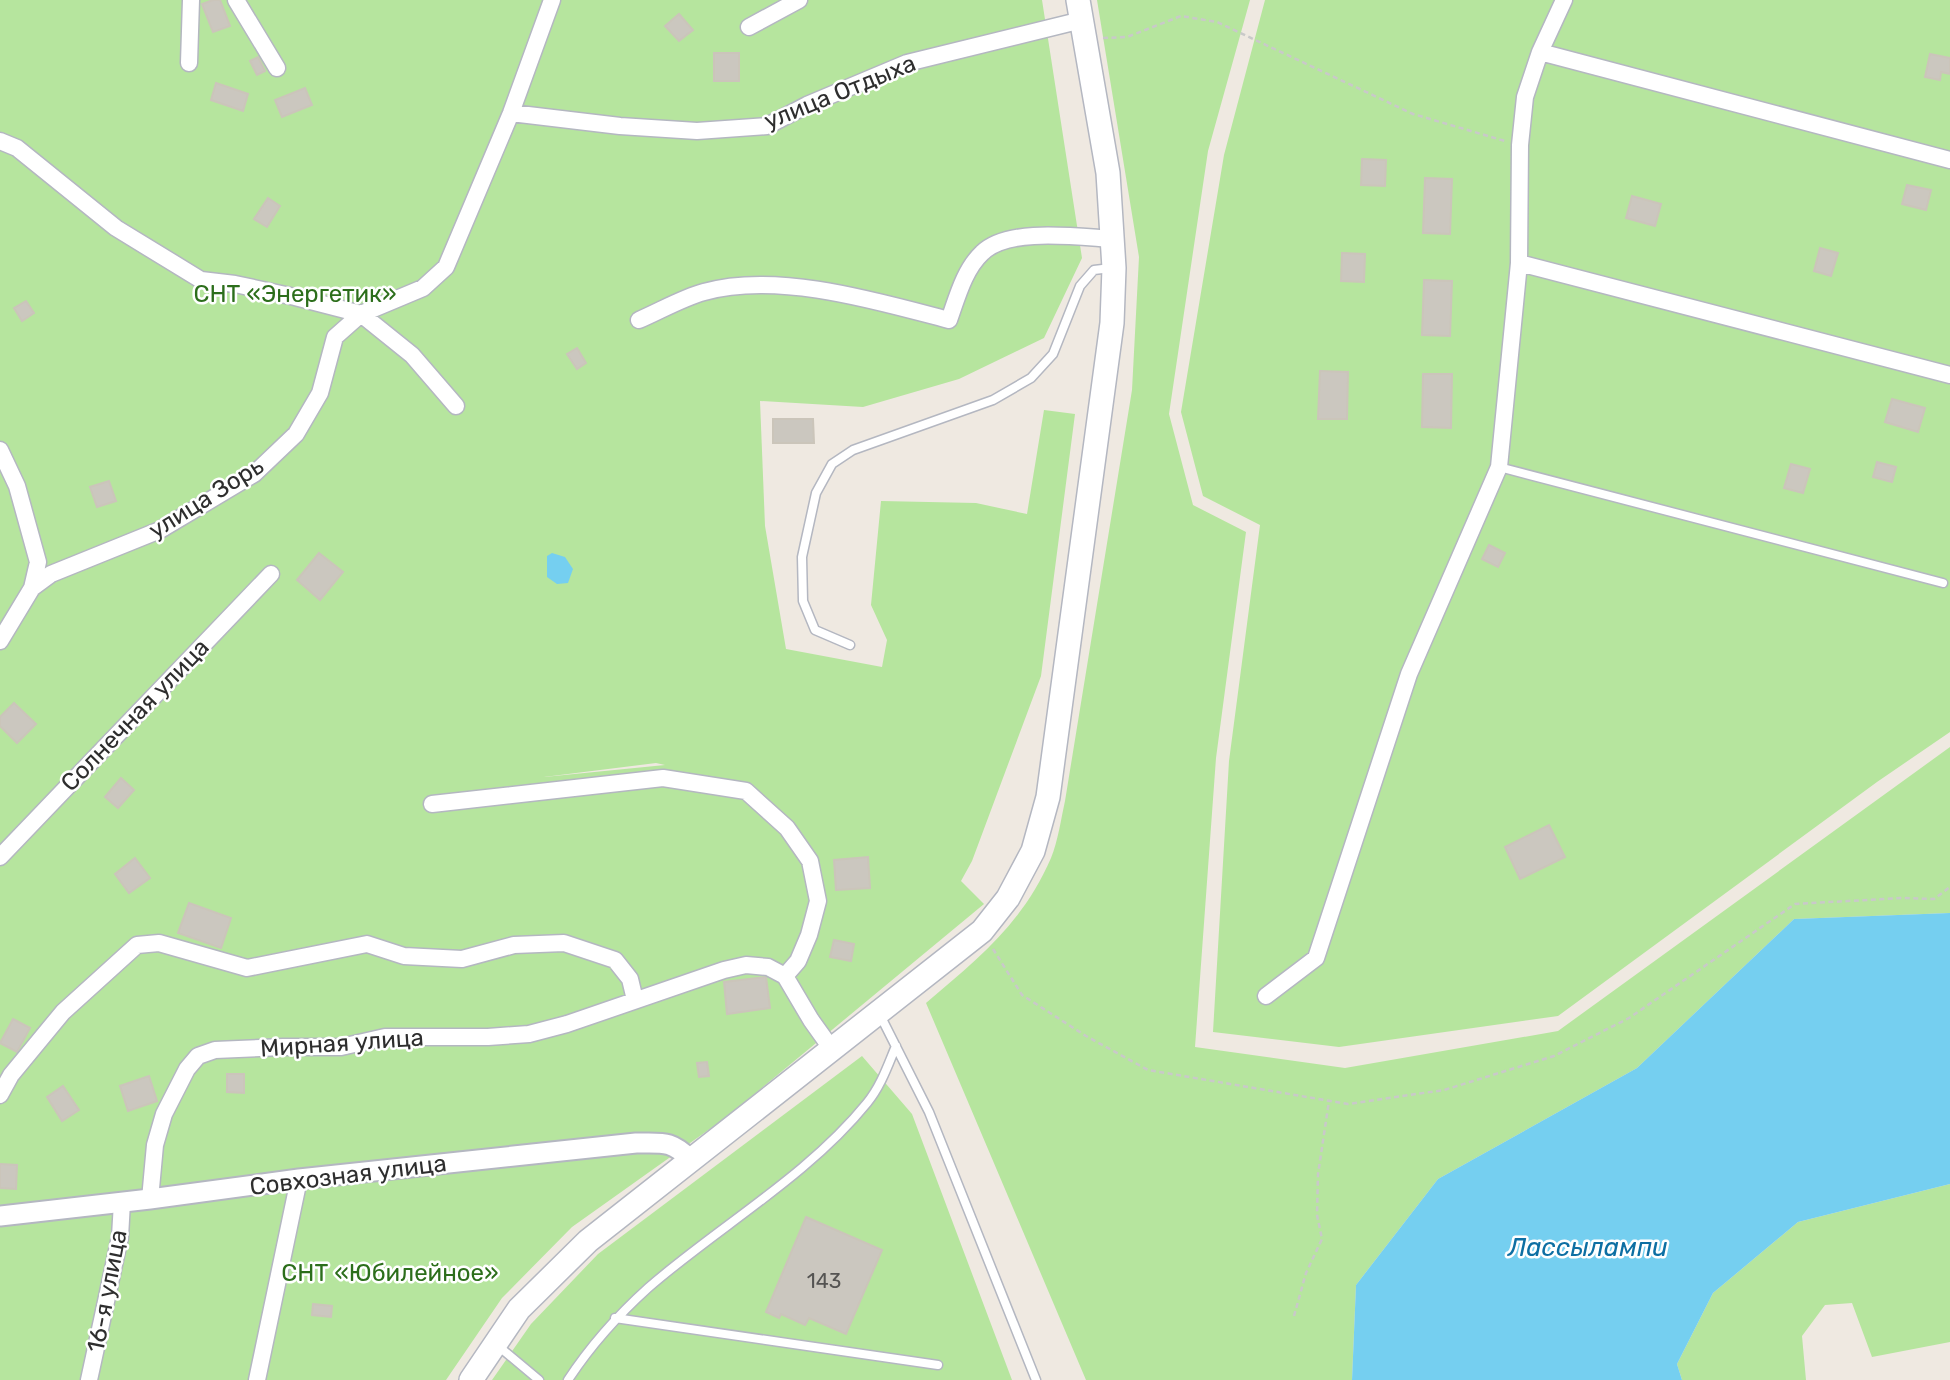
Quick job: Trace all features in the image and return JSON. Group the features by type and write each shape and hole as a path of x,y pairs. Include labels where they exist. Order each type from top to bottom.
{"main road":[{"path":"471,1380 519,1309 587,1241 982,931 1008,898 1033,851 1048,797 1112,323 1114,268 1108,173 1082,20"}],"street":[{"path":"189,63 191,0"},
{"path":"236,0 277,68"},
{"name":"улица Зорь","path":"0,641 32,588 51,575 160,530 254,474 296,434 320,393 335,337 361,314 422,288 446,267 510,113 552,0"},
{"path":"749,27 799,0"},
{"path":"1266,996 1316,958 1409,674 1499,467 1519,263 1520,145 1525,97 1540,52 1564,0"},
{"name":"улица Отдыха","path":"510,113 620,126 696,131 767,126 907,62 1082,20"},
{"path":"1540,52 1950,160"},
{"path":"0,141 17,148 116,228 201,280 235,284 361,314 412,355 456,406"},
{"path":"639,320 704,292 758,284 860,297 949,320 966,276 982,252 1001,241 1028,236 1113,239"},
{"path":"1519,263 1950,375"},
{"path":"0,450 18,486 38,562 32,588"},
{"name":"Солнечная улица","path":"0,857 271,575"},
{"path":"432,804 663,778 746,791 787,828 810,861 818,901 809,935 798,961 785,976"},
{"path":"0,1095 11,1075 63,1012 137,945 159,943 247,968 367,944 404,956 462,959 514,945 564,943 615,960 630,978 635,1000 724,970 746,965 768,967 785,976 831,1048"},
{"name":"Мирная улица","path":"150,1199 155,1145 164,1114 187,1069 198,1056 215,1051 341,1047 385,1037 488,1037 529,1034 635,1000"},
{"name":"Совхозная улица","path":"0,1216 299,1179 636,1143 677,1146 691,1160"},
{"path":"257,1380 299,1179"},
{"name":"16-я улица","path":"89,1380 120,1237 122,1202"}],"lane":[{"path":"850,645 815,630 803,601 802,557 816,493 832,464 853,450 993,400 1031,377 1053,354 1080,286 1094,270 1114,268"},
{"path":"1499,467 1943,583"},
{"path":"879,1012 929,1112 1036,1380"},
{"path":"568,1380 586,1352 615,1318 814,1156 844,1128 868,1102 885,1074 896,1046"},
{"path":"615,1318 937,1365"},
{"path":"494,1343 539,1380"}],"path":[{"path":"1082,20 1127,37 1181,16 1217,22 1413,114 1520,145"},
{"path":"982,931 1022,995 1086,1036 1147,1070 1348,1104 1444,1090 1554,1056 1629,1018 1795,904 1901,898 1934,899 1950,887"},
{"path":"1294,1316 1306,1273 1322,1239 1317,1215 1318,1174 1329,1101"}],"green space":[{"name":"СНТ «Энергетик»","path":"0,0 1042,0 1082,258 1044,338 959,379 863,407 760,401 765,526 786,649 882,667 887,640 871,605 881,501 976,503 1027,514 1044,410 1075,414 1041,676 972,861 961,881 984,904 728,1116 572,1227 502,1298 446,1380 0,1380","holes":["656,763 665,765 544,777"]},
{"path":"1097,0 1250,0 1208,151 1169,414 1193,505 1246,532 1216,758 1195,1047 1345,1068 1558,1031 1950,747 1950,913 1794,919 1637,1068 1438,1179 1356,1285 1352,1380 1086,1380 926,1003 998,938 1027,902 1051,858 1065,801 1132,390 1139,257"},
{"path":"1265,0 1950,0 1950,732 1877,782 1558,1016 1339,1047 1213,1032 1229,761 1260,525 1203,496 1181,412 1224,155"},
{"path":"862,1056 912,1114 1012,1380 492,1380 531,1324 598,1254"},
{"path":"1950,1184 1950,1342 1872,1357 1852,1303 1825,1305 1802,1336 1806,1380 1682,1380 1677,1364 1713,1293 1798,1222"}],"water":[{"path":"552,553 565,557 573,569 568,583 557,584 547,577 547,556"},
{"name":"Лассылампи","path":"1950,913 1950,1184 1798,1222 1713,1293 1677,1364 1682,1380 1352,1380 1356,1285 1438,1179 1637,1068 1794,919"}],"building":[{"path":"220,0 230,26 213,32 202,4"},
{"path":"679,14 693,30 679,41 665,26"},
{"path":"714,53 739,53 739,81 714,81"},
{"path":"1930,54 1950,58 1950,74 1941,72 1940,80 1925,77"},
{"path":"258,57 265,71 257,75 250,61"},
{"path":"216,83 248,94 243,111 211,100"},
{"path":"305,88 312,105 282,117 275,100"},
{"path":"1362,159 1386,160 1385,186 1361,185"},
{"path":"1425,178 1452,179 1450,234 1423,233"},
{"path":"1907,185 1931,190 1926,210 1902,204"},
{"path":"1632,196 1661,204 1655,226 1626,218"},
{"path":"268,198 280,206 267,227 254,219"},
{"path":"1820,248 1838,253 1831,276 1814,271"},
{"path":"1342,253 1365,254 1364,282 1341,281"},
{"path":"1424,280 1452,281 1450,336 1422,335"},
{"path":"26,301 34,313 22,321 14,308"},
{"path":"577,348 586,363 577,369 567,354"},
{"path":"1320,371 1348,372 1347,419 1318,419"},
{"path":"1423,374 1452,374 1451,428 1422,427"},
{"path":"1892,399 1925,408 1918,432 1885,422"},
{"path":"773,419 813,419 814,443 773,443"},
{"path":"1877,462 1896,467 1892,482 1873,477"},
{"path":"1791,464 1810,469 1803,493 1784,488"},
{"path":"109,481 116,501 97,507 90,487"},
{"path":"1489,545 1505,553 1498,567 1482,559"},
{"path":"319,553 343,572 320,600 297,580"},
{"path":"14,703 36,724 17,743 0,726 0,717"},
{"path":"121,778 134,790 118,808 105,797"},
{"path":"1549,825 1565,857 1520,879 1505,847"},
{"path":"868,857 870,888 836,890 834,860"},
{"path":"135,858 150,878 129,893 115,874"},
{"path":"189,903 231,918 221,948 178,933"},
{"path":"834,940 854,944 851,961 830,957"},
{"path":"766,977 770,1008 727,1014 724,982"},
{"path":"13,1019 30,1028 17,1052 0,1043"},
{"path":"707,1062 709,1076 699,1077 697,1063"},
{"path":"227,1074 244,1074 244,1093 227,1092"},
{"path":"149,1076 157,1101 128,1111 120,1086"},
{"path":"63,1086 79,1110 62,1121 47,1097"},
{"path":"0,1164 17,1165 16,1189 0,1188"},
{"path":"806,1217 882,1250 846,1334 809,1318 805,1325 781,1314 779,1318 766,1312"},
{"path":"313,1304 332,1306 331,1317 312,1315"}],"park label":[{"name":"СНТ «Юбилейное»","path":"390,1273"}]}
